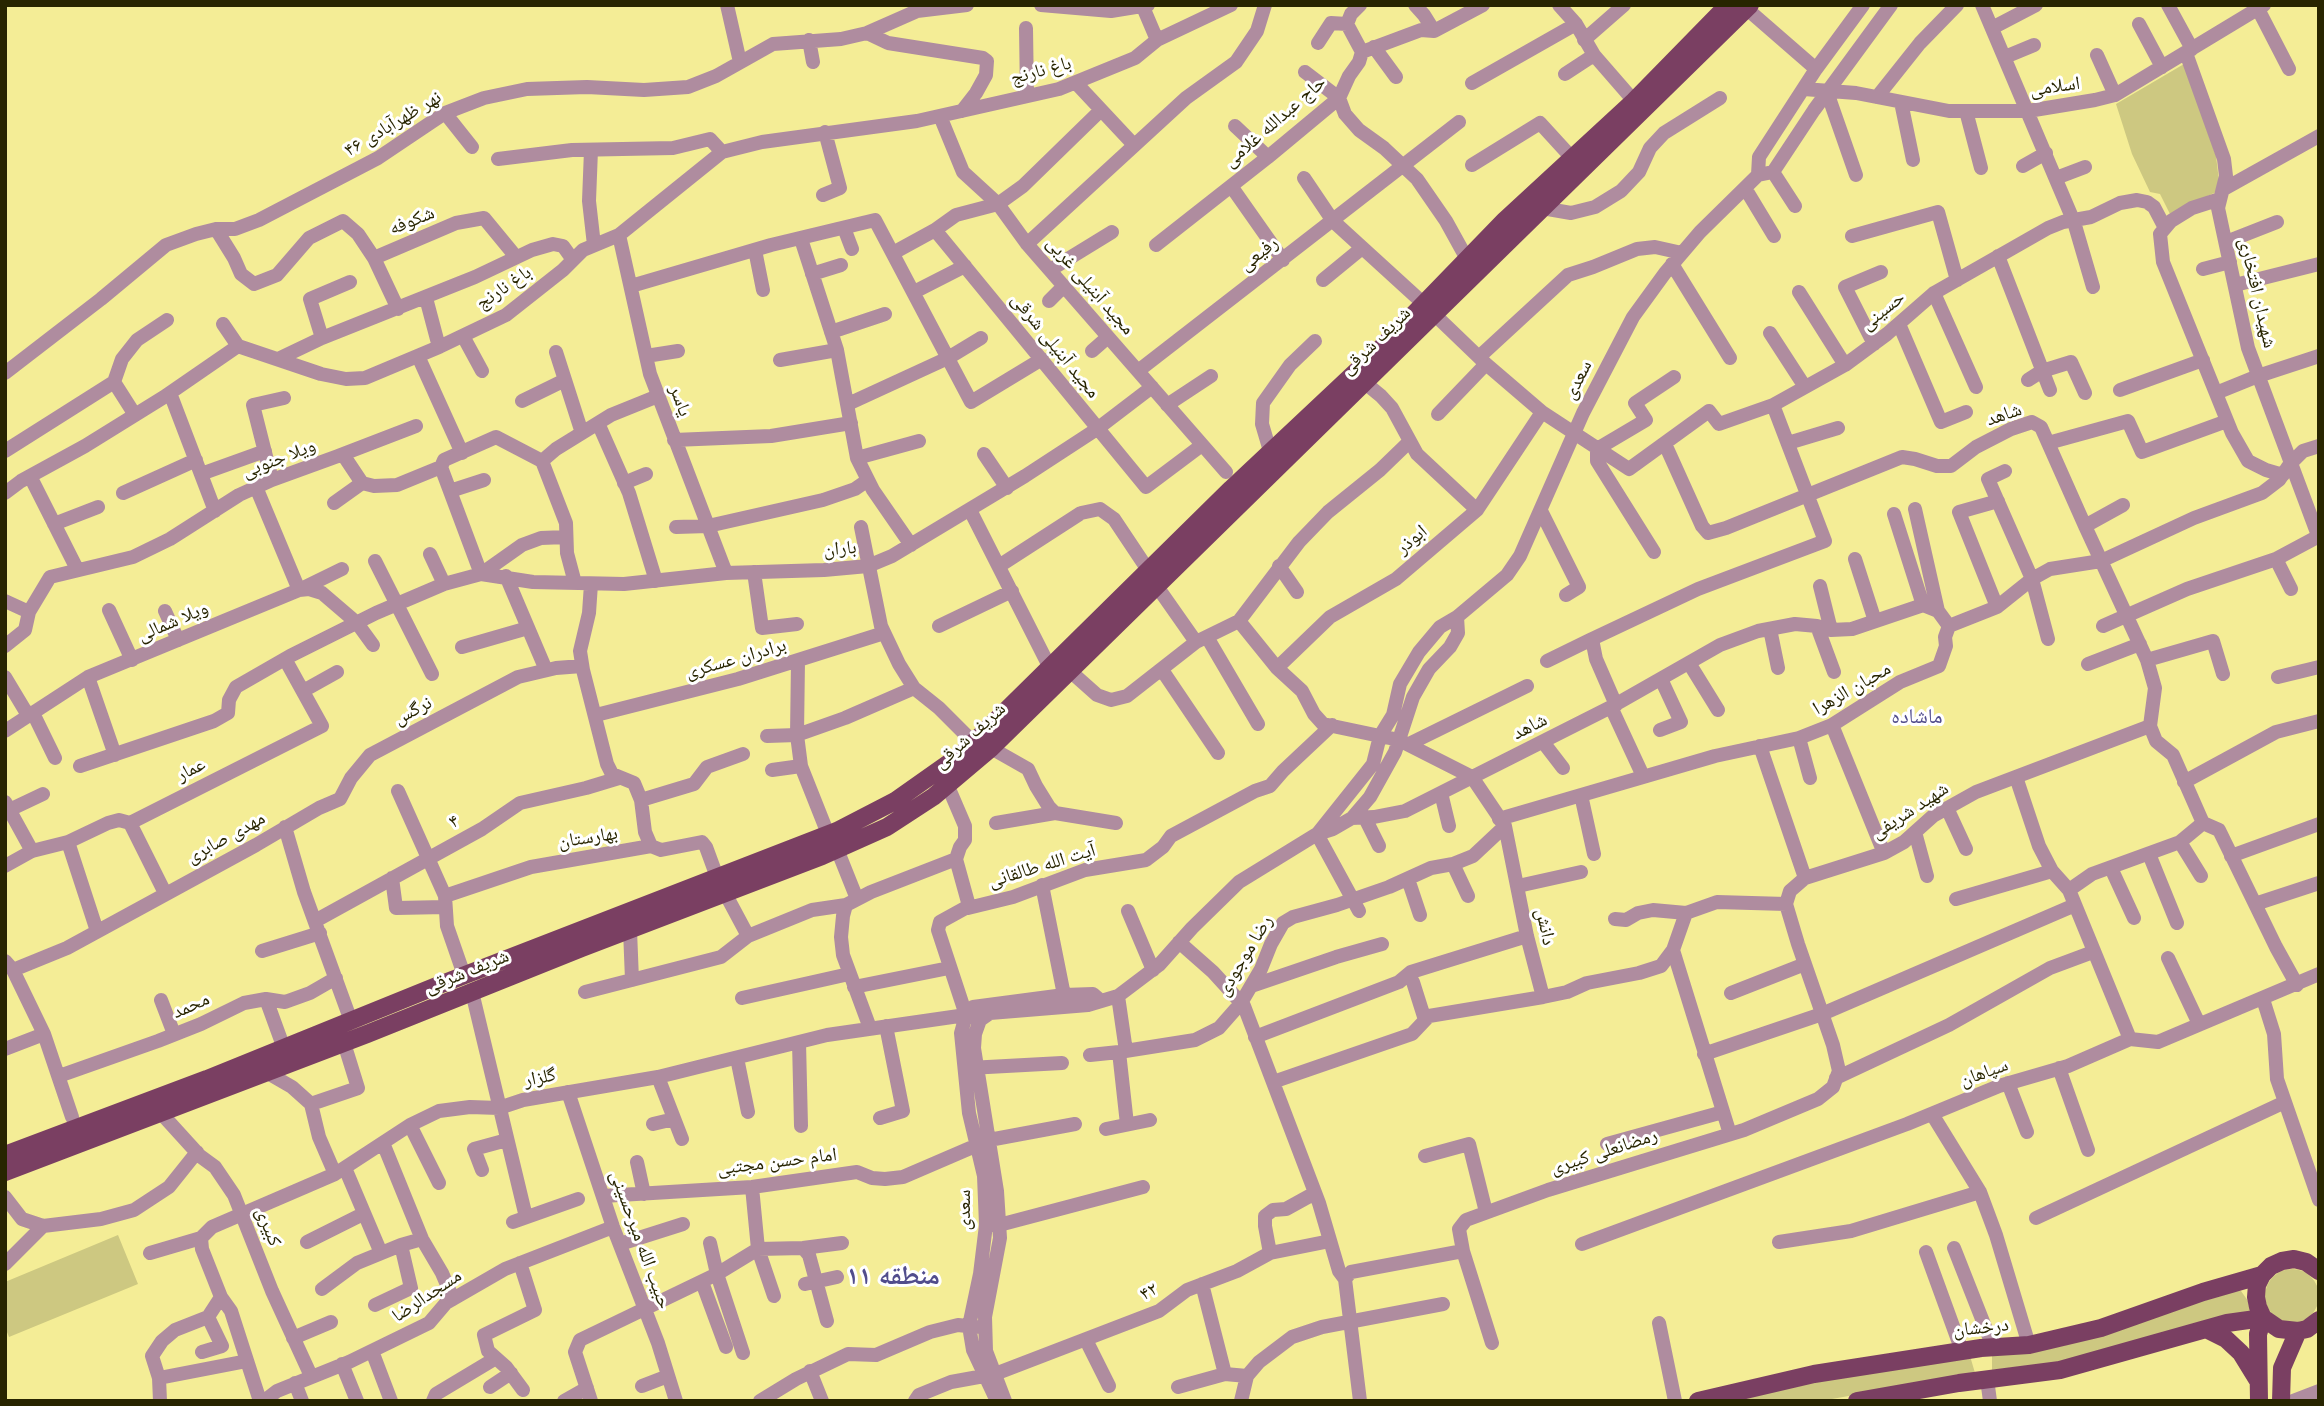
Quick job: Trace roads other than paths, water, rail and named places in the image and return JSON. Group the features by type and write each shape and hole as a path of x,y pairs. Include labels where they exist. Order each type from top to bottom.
{"main road":[{"name":"شریف شرقی","path":"1183,547 1364,382 1429,309 1467,260 1505,220 1634,101 1728,5"},
{"name":"شریف شرقی","path":"5,1155 207,1079 464,975 584,938 833,842 887,827 933,797 990,748 1070,670 1270,452 1380,349 1542,208 1749,7"},
{"name":"شریف شرقی","path":"833,842 963,753 1049,666 1152,578"},
{"name":"شریف شرقی","path":"5,1172 76,1129 160,1112 344,1043 472,992 584,938 630,930 721,885"},
{"name":"درخشان","path":"1698,1401 1814,1374 1962,1351 2029,1345 2101,1328 2203,1292 2262,1275 2271,1266 2282,1261 2294,1259 2318,1269"},
{"path":"2262,1275 2257,1285 2256,1297 2263,1318 2279,1329 2298,1331 2308,1329 2319,1320"},
{"path":"1857,1401 1987,1379 2060,1370 2227,1323 2263,1318"},
{"path":"2259,1392 2258,1334 2263,1318"},
{"path":"2206,1329 2226,1339 2241,1353 2259,1392"},
{"path":"2281,1401 2282,1368 2298,1331"},
{"path":"1987,1348 1987,1379"},
{"path":"2258,1355 2266,1349 2277,1348 2285,1362"}],"street":[{"path":"727,5 740,62"},
{"name":"نهر ظهرآبادی ۴۶","path":"5,373 102,299 166,245 216,229 235,229 259,220 378,158 444,113 484,98 527,89 587,86 644,90 688,87 716,76 773,44 841,39 867,33 918,8 967,5"},
{"path":"1041,5 1111,11 1145,6 1157,40"},
{"name":"باغ نارنج","path":"238,346 321,374 346,380 365,378 439,348 506,315 583,250 619,235 722,152 762,142 917,121 1059,89 1135,58 1157,40 1231,5"},
{"path":"1027,244 1186,98 1236,62 1256,31 1265,5"},
{"path":"1348,24 1351,14 1360,5"},
{"path":"1415,5 1434,32"},
{"path":"1368,50 1421,30 1434,32 1483,5"},
{"path":"1559,5 1576,24 1594,55 1634,101"},
{"name":"سعدی","path":"1317,834 1373,764 1380,736 1393,715 1400,684 1419,652 1440,627 1457,617 1507,575 1520,556 1574,433 1633,317 1672,264 1758,175 1759,157 1816,69 1863,5"},
{"path":"1758,175 1773,172 1891,5"},
{"path":"1877,97 1920,43 1957,5"},
{"path":"1982,5 2074,222 2093,287"},
{"path":"1992,28 2036,5"},
{"name":"شهیدان افتخاری","path":"2168,5 2189,51 2224,159 2226,176 2218,208 2248,348 2287,469 2319,537"},
{"path":"1584,40 1621,6"},
{"path":"1749,7 1816,69"},
{"path":"2261,7 2289,69"},
{"name":"اسلامی","path":"1804,89 1856,93 1949,111 2028,111 2095,100 2115,95 2261,7"},
{"path":"1318,43 1331,23 1348,24 1368,50 1396,77"},
{"path":"1472,83 1576,24"},
{"path":"2139,24 2162,67"},
{"path":"1026,28 1027,96"},
{"path":"867,33 888,43 983,58 987,61 986,75 962,111"},
{"path":"809,40 813,62"},
{"path":"2005,57 2034,45"},
{"name":"حاج عبدالله غلامی","path":"1156,245 1339,98 1349,76 1368,50"},
{"path":"1565,74 1594,55"},
{"path":"2097,55 2115,95"},
{"path":"1305,72 1339,98 1345,114 1359,130 1416,179 1446,221 1467,260"},
{"path":"1076,83 1133,145"},
{"path":"1827,92 1856,175"},
{"path":"1542,208 1571,213 1595,207 1620,191 1639,172 1650,148 1664,134 1720,98"},
{"path":"1901,102 1913,160"},
{"path":"892,253 935,230 956,215 998,204 1023,186 1101,110"},
{"path":"1966,111 1981,168"},
{"path":"444,113 472,148"},
{"name":"مجید آبنیلی غربی","path":"940,116 963,172 998,204 1027,244 1226,472"},
{"name":"رفیعی","path":"1139,371 1459,122"},
{"path":"1472,166 1540,123 1572,158"},
{"path":"1235,126 1268,157"},
{"path":"823,195 839,188 825,132"},
{"path":"2287,469 2266,470 2248,461 2227,421 2163,262 2160,234 2171,221 2192,208 2222,194 2319,136"},
{"path":"498,159 592,150 673,148 710,139 722,152"},
{"path":"592,150 589,201 594,245"},
{"path":"2023,166 2046,153"},
{"path":"2056,177 2085,167"},
{"path":"1773,172 1795,206"},
{"path":"1304,178 1333,221 1483,360 1542,412 1597,449"},
{"path":"1231,186 1283,260"},
{"path":"1745,188 1774,236"},
{"name":"حسینی","path":"1597,449 1629,470 1709,411 1719,424 1773,405 1845,365 1934,293 2063,222 2091,217 2120,203 2137,200 2154,207 2165,228"},
{"path":"1852,236 1938,212 1956,280"},
{"name":"شکوفه","path":"216,229 241,274 254,284 277,275 309,238 343,221 358,234 374,258 456,223 484,219 512,252 513,259"},
{"path":"631,286 755,250 875,220 971,401 1042,359"},
{"path":"2226,242 2277,222"},
{"path":"844,228 852,248"},
{"name":"مجید آبنیلی شرقی","path":"935,230 1146,486 1202,445"},
{"path":"1050,270 1112,232"},
{"name":"یاسر","path":"619,235 646,356 658,396 726,573"},
{"path":"801,239 837,350 858,458 911,545"},
{"path":"278,359 322,338 425,298 553,243 563,246 573,260"},
{"path":"1323,280 1362,247"},
{"path":"1438,414 1483,360 1569,275 1637,248 1655,247 1682,253"},
{"path":"755,250 763,290"},
{"path":"1997,256 2050,390"},
{"path":"374,258 397,309"},
{"path":"2203,269 2230,262"},
{"path":"1672,264 1730,358"},
{"path":"2235,285 2319,264"},
{"path":"812,274 841,265"},
{"path":"914,292 965,266"},
{"path":"1874,344 1845,287 1881,272"},
{"path":"322,338 310,299 350,282"},
{"path":"1049,301 1064,286"},
{"path":"1799,292 1845,365"},
{"path":"1934,293 1976,387"},
{"path":"425,298 439,348"},
{"path":"831,332 885,314"},
{"path":"5,451 114,382 122,359 137,340 167,320"},
{"path":"5,494 30,476 170,393 238,346 223,324"},
{"path":"1899,324 1941,422 1966,412"},
{"path":"1770,333 1805,387"},
{"path":"463,336 482,372"},
{"path":"1092,351 1108,337"},
{"path":"848,404 948,358 981,338"},
{"path":"1270,452 1262,424 1263,403 1290,365 1315,341"},
{"path":"780,360 837,350"},
{"path":"646,356 678,351"},
{"path":"556,352 582,433"},
{"path":"418,356 462,453"},
{"path":"2216,393 2319,356"},
{"path":"2120,390 2203,360"},
{"path":"2028,380 2042,371 2071,362 2085,393"},
{"path":"1167,405 1211,376"},
{"path":"1597,449 1646,420 1636,403 1674,377"},
{"path":"522,401 565,380"},
{"path":"114,382 135,415"},
{"path":"1364,382 1392,408 1417,454 1477,510"},
{"name":"باران","path":"481,574 533,582 624,584 726,573 868,566 892,556 1007,488 1097,429 1152,387"},
{"path":"170,393 215,510"},
{"path":"542,461 556,449 611,415 658,396"},
{"path":"272,480 253,405 284,398"},
{"path":"1548,661 1698,589 1825,541 1773,405"},
{"name":"ابوذر","path":"1277,668 1330,617 1396,579 1477,510 1542,412"},
{"path":"2048,443 2128,421 2141,452 2227,421"},
{"name":"شاهد","path":"1665,443 1702,526 1708,533 1902,457 1937,466 1951,466 1976,447 2011,429 2032,422 2041,427 2147,660 2155,688 2150,726"},
{"path":"598,423 624,482 656,581"},
{"path":"674,440 771,436 851,423"},
{"path":"338,456 416,426"},
{"path":"1788,443 1838,428"},
{"path":"566,537 541,538 522,545 481,574 441,467 444,460 496,437 542,461 566,523 567,553 575,583"},
{"path":"858,458 919,441"},
{"path":"1070,670 1097,695 1111,700 1127,696 1201,639 1239,621 1279,566 1328,512 1380,470 1410,441"},
{"path":"1915,509 1938,611 1949,626 1997,607 2032,579 2050,569 2101,561 2194,518 2262,493 2280,480 2303,451 2319,446"},
{"path":"1597,449 1598,461 1654,552"},
{"path":"123,493 198,467 265,451"},
{"path":"984,454 1007,488"},
{"name":"ویلا جنوبی","path":"5,646 24,630 29,612 50,577 132,557 170,539 256,487 338,456 344,456 362,483"},
{"path":"334,503 362,483 374,486 397,485 441,467"},
{"path":"2005,471 1989,479 2032,579 2048,639"},
{"path":"624,482 646,474"},
{"path":"30,476 77,569"},
{"path":"450,491 484,480"},
{"path":"676,527 708,526 823,500 855,489 869,480"},
{"path":"256,487 299,590 309,589 322,593 357,623 373,645"},
{"path":"1997,607 1959,512 1998,501"},
{"path":"2085,526 2123,505"},
{"path":"54,523 98,507"},
{"path":"999,566 1081,513 1100,509 1114,519 1152,578 1201,639 1240,704 1258,724"},
{"path":"970,510 1049,666"},
{"path":"1541,511 1579,587 1566,595"},
{"path":"1894,514 1923,605 1938,611"},
{"path":"861,527 884,633 899,664 914,688 948,715 973,742"},
{"path":"2103,626 2188,589 2276,559 2319,537"},
{"path":"430,554 444,584"},
{"path":"1855,559 1875,621"},
{"path":"2276,559 2291,589"},
{"path":"375,561 432,674"},
{"path":"1279,566 1297,592"},
{"name":"ویلا شمالی","path":"5,731 88,677 299,590 342,569"},
{"path":"754,572 762,628 797,624"},
{"name":"عمار","path":"80,765 215,721 228,713 229,700 236,687 285,659 444,584 481,574"},
{"path":"506,576 546,670"},
{"path":"591,583 589,613 580,651 582,666 607,764 612,774 634,783 641,800 645,832 651,846"},
{"path":"1820,586 1824,628 1834,672"},
{"path":"939,626 1012,592"},
{"path":"5,601 29,612"},
{"name":"شاهد","path":"1359,818 1405,811 1614,706 1720,645 1795,624 1852,629 1923,605"},
{"path":"109,610 132,660"},
{"path":"165,611 178,640"},
{"name":"سعدی","path":"997,1401 986,1351 985,1317 1000,1238 993,1225 984,1176 983,1142 970,1114 970,1068 961,1033 973,1018 990,1013 1088,1005 1118,996 1153,970 1239,882 1317,834 1359,818 1395,752 1404,742 1413,697 1429,669 1450,647 1458,633 1457,617"},
{"path":"1239,621 1277,668 1302,691 1323,724 1380,736"},
{"name":"محبان الزهرا","path":"1502,822 1581,794 1715,756 1799,738 1832,725 1900,682 1939,666 1949,626"},
{"path":"462,647 528,628"},
{"path":"1770,629 1778,668"},
{"name":"برادران عسکری","path":"596,715 738,679 884,633"},
{"path":"1592,639 1596,659 1643,776"},
{"path":"2147,660 2213,641 2223,674"},
{"path":"2088,664 2140,644"},
{"name":"عمار","path":"5,866 32,851 68,842 119,820 130,823 322,726 285,659"},
{"path":"798,661 797,735 801,766 833,842 852,902"},
{"path":"1689,663 1718,710"},
{"name":"نرگس","path":"285,827 319,807 340,800 352,778 370,755 518,677 546,670 582,666"},
{"path":"2278,677 2319,667"},
{"path":"1162,670 1218,753"},
{"path":"303,691 337,672"},
{"path":"5,677 26,712 33,713 55,758"},
{"path":"88,677 115,755"},
{"path":"1660,730 1681,722 1661,679"},
{"path":"1404,742 1527,686"},
{"path":"767,736 797,735 845,718 914,688"},
{"path":"2184,782 2276,732 2318,724"},
{"name":"آیت الله طالقانی","path":"949,968 938,930 940,922 968,908 1013,897 1085,870 1146,860 1163,847 1171,835 1270,786 1332,725"},
{"path":"1832,725 1884,853"},
{"path":"2150,726 2156,741 2173,755 2203,823 2219,830 2297,985"},
{"name":"شهید شریفی","path":"1805,878 1884,853 1904,842 1933,816 1976,792 2150,726"},
{"name":"دانش","path":"1380,736 1404,742 1472,777 1502,822 1543,996"},
{"path":"1799,738 1810,778"},
{"path":"1543,742 1563,768"},
{"path":"1760,746 1805,878 1790,891 1786,904 1839,1070 1836,1078"},
{"path":"990,748 1028,769 1055,813"},
{"path":"641,800 694,784 707,767 743,754"},
{"path":"772,770 801,766"},
{"path":"2016,777 2039,846 2052,871 2069,890 2130,1039 2158,1042 2319,974"},
{"name":"۴","path":"261,951 317,927 392,878 482,829 520,803 620,778"},
{"path":"947,785 965,826 965,840 956,859 968,908"},
{"path":"398,790 445,902 447,926 464,975"},
{"path":"1441,793 1449,826"},
{"path":"32,851 7,808 43,794"},
{"path":"1581,794 1594,854"},
{"path":"1947,808 1966,849"},
{"path":"996,823 1055,813 1116,822"},
{"path":"1359,818 1379,846"},
{"name":"رضا موجودی","path":"1090,1055 1195,1040 1219,1028 1241,1003 1283,923 1293,917 1357,905 1432,867 1473,856 1502,822"},
{"path":"130,823 165,893"},
{"path":"2069,890 2092,874 2180,842 2203,823"},
{"path":"2231,856 2319,824"},
{"name":"مهدی صابری","path":"9,966 67,948 285,827 317,927 352,1021"},
{"path":"1915,832 1927,876"},
{"path":"1317,834 1357,905"},
{"path":"68,842 97,931"},
{"name":"بهارستان","path":"392,878 396,908 445,902 531,867 651,846 661,850 702,842 721,885"},
{"path":"2180,842 2201,876"},
{"path":"2149,855 2177,923"},
{"path":"585,992 721,957 748,936 812,910 852,902 956,859"},
{"path":"1453,863 1468,896"},
{"path":"2111,868 2134,918"},
{"path":"1956,900 2052,871"},
{"path":"1518,886 1581,872"},
{"path":"1408,879 1420,915"},
{"path":"2255,904 2319,883"},
{"path":"721,885 748,936"},
{"path":"1042,885 1064,995"},
{"path":"852,902 843,916 843,955 870,1028"},
{"path":"1615,919 1626,920 1638,913 1653,910 1686,913 1717,902 1786,904"},
{"path":"1704,1054 1822,1014 2075,905"},
{"path":"1128,911 1153,970"},
{"path":"1273,1082 1412,1034 1429,1016 1567,992 1587,983 1661,966 1673,950 1686,913"},
{"path":"630,930 632,980"},
{"path":"1255,1037 1399,982 1411,972 1527,936"},
{"path":"1179,942 1213,972 1241,1003 1273,1082 1315,1192 1339,1271 1345,1279 1360,1401"},
{"path":"1251,986 1382,944"},
{"path":"1673,950 1730,1134"},
{"path":"1836,1078 1949,1025 2050,968 2094,952"},
{"path":"2168,958 2199,1024"},
{"path":"1731,993 1805,964"},
{"path":"9,966 44,1034 76,1129"},
{"path":"742,998 949,968 973,1018"},
{"name":"محمد","path":"59,1076 174,1034 244,1003 266,999 285,1002 310,993 336,978"},
{"path":"1413,982 1426,1020"},
{"path":"472,992 507,1140 519,1219 578,1199"},
{"name":"سعدی","path":"973,1018 973,1007 1064,995 1093,994 1100,1000"},
{"path":"1118,996 1127,1124"},
{"path":"266,999 282,1043"},
{"path":"2263,999 2274,1034 2277,1079 2319,1200"},
{"path":"161,1000 174,1034"},
{"name":"گلزار","path":"150,1254 201,1238 212,1227 340,1171 410,1125 439,1111 470,1107 499,1108 523,1100 658,1077 827,1035 886,1026 973,1018"},
{"path":"880,1118 903,1111 886,1026"},
{"path":"5,1049 44,1034"},
{"name":"سپاهان","path":"1582,1244 1932,1114 2008,1083 2059,1069 2130,1039"},
{"path":"799,1042 801,1126"},
{"path":"311,1104 358,1088 344,1043"},
{"path":"737,1058 748,1112"},
{"path":"970,1068 1062,1063"},
{"path":"2059,1069 2088,1150"},
{"path":"266,1072 292,1087 311,1104 319,1137 363,1214 381,1253"},
{"path":"658,1077 682,1139"},
{"name":"رمضانعلی کبیری","path":"1463,1251 1459,1229 1466,1220 1585,1178 1744,1130 1818,1100 1833,1087 1836,1078"},
{"path":"2008,1083 2027,1132"},
{"name":"حبیب الله میرحسینی","path":"568,1092 676,1401"},
{"path":"2036,1218 2285,1102"},
{"name":"کبیری","path":"160,1112 197,1152 215,1167 234,1195 272,1291 311,1376"},
{"path":"1607,1144 1723,1112"},
{"path":"1932,1114 1980,1192 1996,1235 2029,1345"},
{"path":"653,1124 674,1119"},
{"path":"1106,1129 1150,1120"},
{"name":"امام حسن مجتبی","path":"603,1196 752,1187 857,1172 872,1178 903,1177 983,1142 1075,1124"},
{"path":"410,1125 439,1182"},
{"path":"482,1170 474,1149 507,1140"},
{"path":"383,1143 422,1239 442,1273 453,1300"},
{"path":"1425,1156 1469,1144 1486,1212"},
{"path":"5,1197 22,1219 43,1226 101,1219 134,1210 169,1187 197,1152"},
{"path":"637,1162 644,1194"},
{"path":"752,1187 758,1249 774,1296"},
{"path":"993,1225 1143,1187"},
{"path":"1270,1253 1265,1216 1273,1210 1286,1209 1315,1192"},
{"path":"1779,1242 1851,1231 1980,1192"},
{"path":"307,1242 363,1214"},
{"path":"620,1244 684,1224"},
{"name":"سعدی","path":"993,1225 969,1326 973,1350 1005,1401"},
{"path":"5,1264 43,1226"},
{"name":"مسجدالرضا","path":"262,1401 277,1391 372,1351 429,1322 446,1303 505,1269 613,1227"},
{"path":"201,1238 202,1249 221,1297 231,1311 262,1401"},
{"path":"322,1289 356,1263 422,1239"},
{"name":"۴۲","path":"915,1401 919,1395 951,1382 990,1376 1158,1311 1187,1290 1270,1253 1330,1241"},
{"path":"710,1243 717,1274 743,1353"},
{"path":"564,1401 589,1394 575,1352 580,1340 702,1282 758,1249 803,1248 842,1243"},
{"path":"375,1305 411,1288 401,1245"},
{"path":"803,1248 809,1255 811,1283 827,1321"},
{"path":"1954,1248 1987,1348"},
{"path":"1345,1279 1351,1272 1463,1251 1492,1343"},
{"path":"1926,1252 1962,1351"},
{"path":"520,1263 535,1310 484,1335 488,1350 511,1373 523,1390"},
{"path":"811,1283 837,1277"},
{"path":"702,1282 726,1347"},
{"path":"1202,1284 1225,1374"},
{"path":"160,1401 159,1378 152,1356 162,1341 175,1330 208,1317 221,1297"},
{"path":"1241,1401 1247,1376 1259,1362 1292,1337 1322,1327 1443,1304"},
{"path":"202,1352 222,1346 208,1317"},
{"path":"293,1338 331,1322"},
{"path":"1659,1323 1675,1401"},
{"path":"760,1401 810,1371 848,1354 876,1355 930,1332 958,1325 985,1327"},
{"path":"1086,1340 1110,1386"},
{"path":"372,1351 391,1401"},
{"path":"433,1401 436,1394 496,1358"},
{"path":"159,1378 247,1360"},
{"path":"342,1364 357,1401"},
{"path":"810,1371 822,1401"},
{"path":"490,1387 511,1373"},
{"path":"1178,1387 1225,1374 1247,1376"},
{"path":"642,1386 668,1376"},
{"path":"1987,1379 1990,1401"},
{"path":"295,1383 302,1401"},
{"path":"2293,1401 2319,1391"}],"district":[{"name":"ماشاده","path":"1917,717"},
{"name":"منطقه ۱۱","path":"893,1277"}]}
